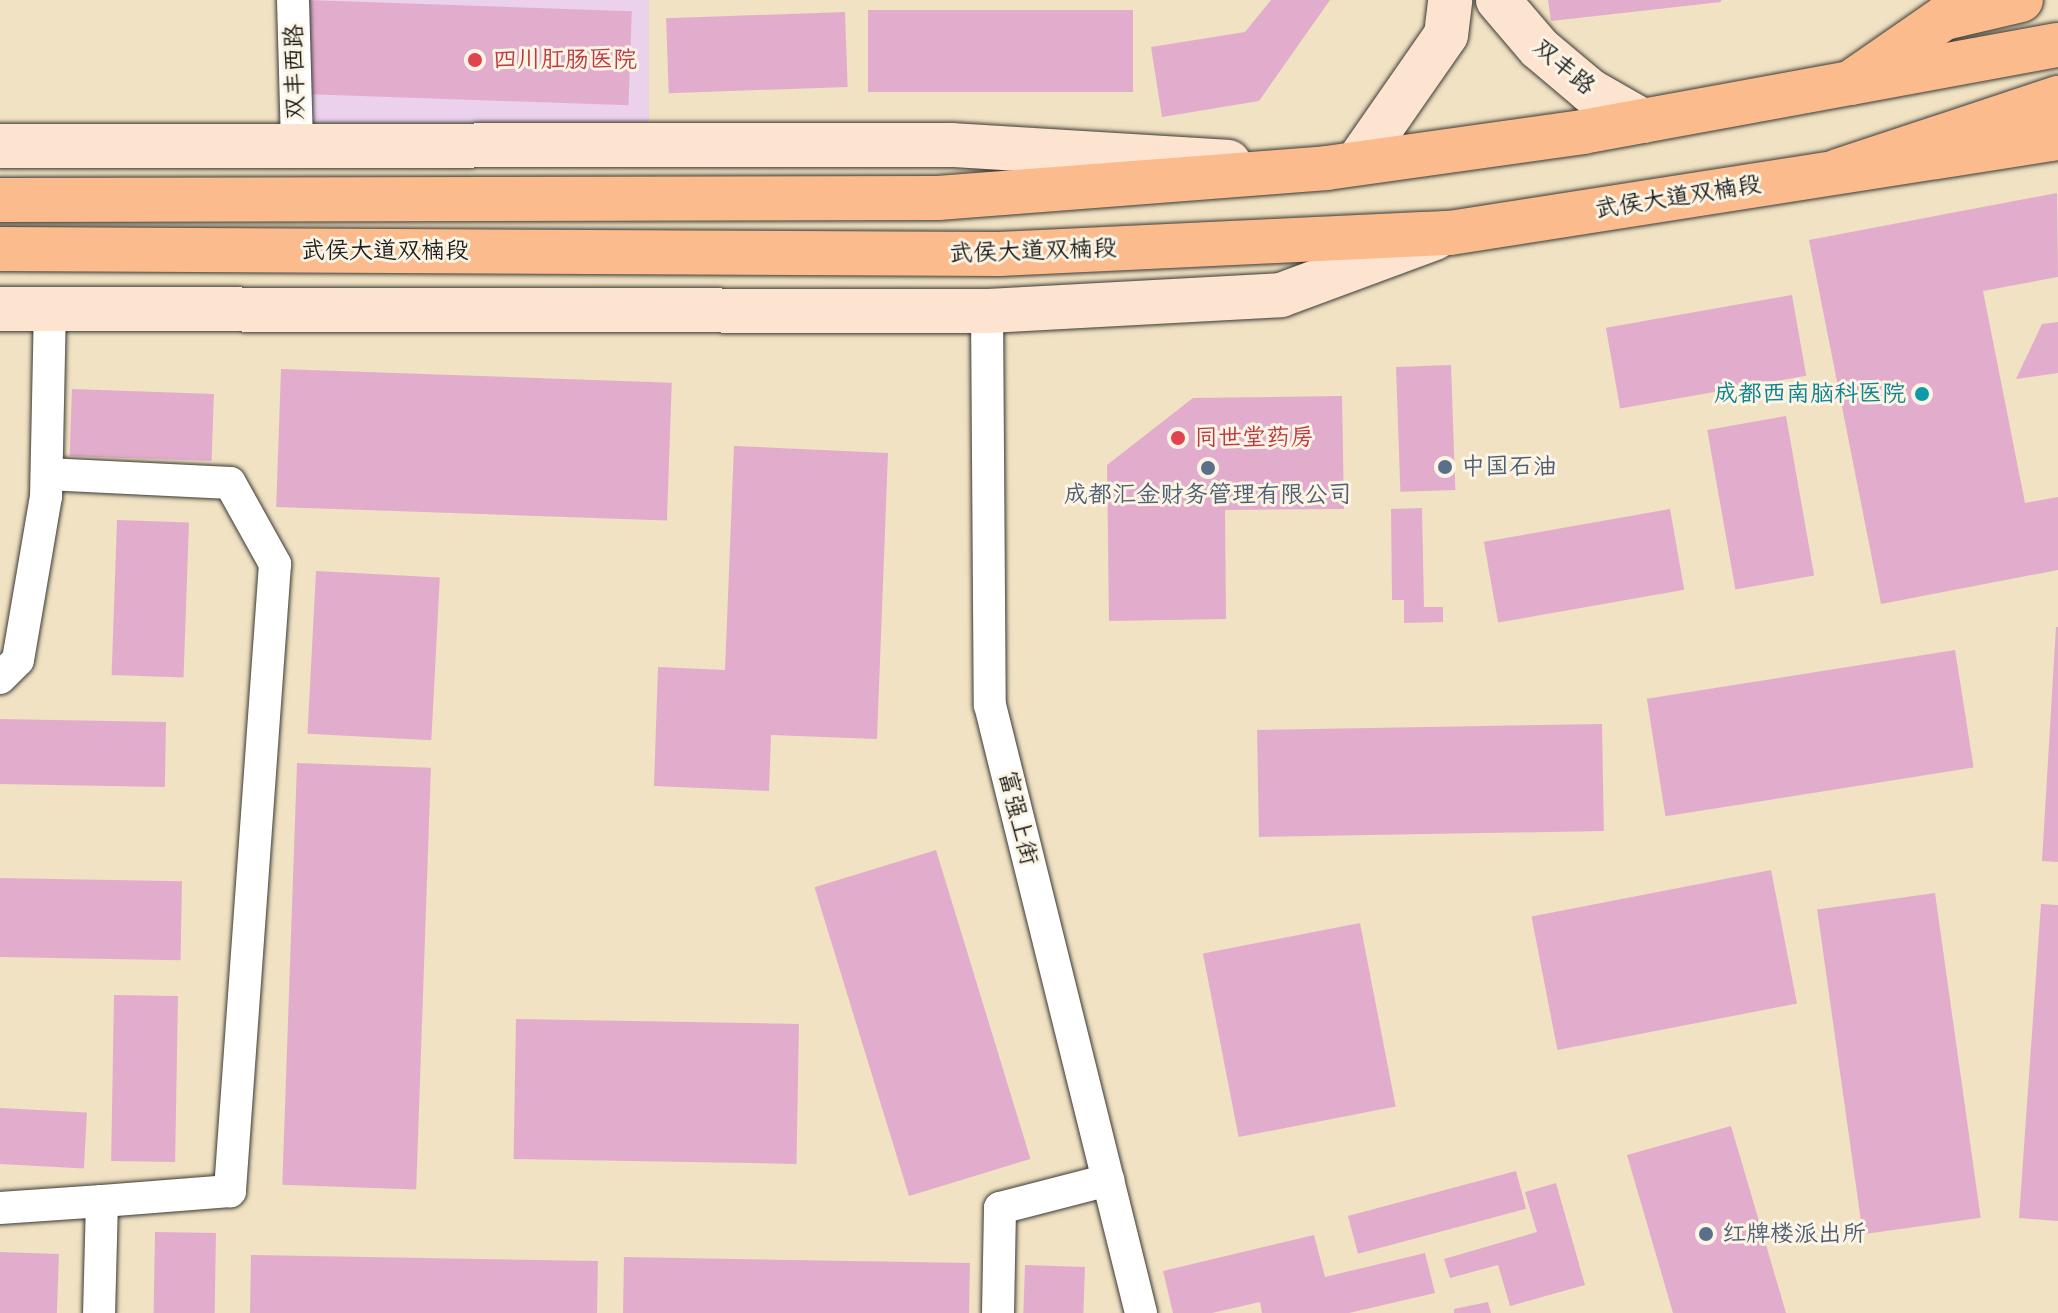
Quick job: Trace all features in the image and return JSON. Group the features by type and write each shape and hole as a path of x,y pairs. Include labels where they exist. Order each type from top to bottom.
{"main road":[{"path":"1343,164 1417,84 1446,35 1450,0"},
{"name":"双丰路","path":"1498,0 1539,48 1590,91 1643,121"},
{"path":"1850,83 1943,9 2021,0"},
{"path":"0,200 938,198 1343,164 1643,121 2058,45"},
{"path":"1838,171 2058,98"},
{"name":"武侯大道双楠段","path":"0,249 999,254 1450,233 2058,138"},
{"path":"0,146 952,145 1343,164"},
{"path":"0,309 987,311 1281,295 1450,233"}],"street":[{"name":"双丰西路","path":"293,0 297,145"},
{"path":"0,678 18,660 47,474 50,309"},
{"name":"富强上街","path":"987,311 990,705 1141,1313"},
{"path":"0,1208 230,1191 275,564 230,483 47,474"},
{"path":"998,1313 1000,1208 1108,1180"},
{"path":"99,1313 102,1201"}],"shaded area":[{"name":"四川肛肠医院","path":"300,0 649,0 649,123 300,123"}],"building":[{"name":"四川肛肠医院","path":"307,0 632,11 629,105 304,94"},
{"path":"1271,0 1330,0 1259,101 1162,117 1151,47 1245,32"},
{"path":"1548,0 1721,0 1721,2 1551,21"},
{"path":"868,10 1133,10 1133,92 868,92"},
{"path":"845,12 848,87 669,93 666,18"},
{"name":"成都西南脑科医院","path":"2057,193 2058,277 1983,291 2025,503 2058,497 2058,570 1881,604 1809,240"},
{"path":"1792,295 1806,376 1620,409 1606,328"},
{"path":"2058,322 2058,373 2016,379 2042,324"},
{"path":"1451,365 1455,490 1400,492 1396,367"},
{"path":"281,369 672,383 667,521 276,507"},
{"path":"72,389 214,394 212,461 70,456"},
{"path":"1342,396 1344,509 1225,510 1226,619 1109,621 1107,465 1193,398"},
{"path":"1786,416 1814,576 1735,589 1707,430"},
{"path":"734,446 888,453 877,739 771,735 769,791 654,786 658,667 725,670"},
{"path":"1422,508 1424,607 1443,607 1443,622 1404,623 1404,600 1392,600 1391,509"},
{"path":"1670,509 1684,590 1498,623 1484,542"},
{"path":"117,520 189,523 184,677 112,675"},
{"path":"316,571 440,577 431,740 307,734"},
{"path":"2058,627 2058,862 2042,861"},
{"path":"1955,650 1974,768 1665,816 1647,699"},
{"path":"0,719 166,722 165,787 0,784"},
{"path":"1602,724 1604,831 1259,837 1257,730"},
{"path":"297,763 431,768 416,1189 282,1185"},
{"path":"936,850 1030,1159 909,1196 815,887"},
{"path":"1771,870 1797,1004 1557,1050 1531,917"},
{"path":"0,878 182,881 181,960 0,957"},
{"path":"1935,893 1981,1218 1863,1234 1817,910"},
{"path":"2041,904 2058,905 2058,1221 2019,1218"},
{"path":"1360,923 1396,1107 1239,1137 1203,954"},
{"path":"114,995 178,996 175,1162 111,1161"},
{"path":"516,1019 799,1024 797,1164 514,1159"},
{"path":"0,1108 87,1113 84,1168 0,1164"},
{"name":"红牌楼派出所","path":"1731,1126 1786,1313 1673,1313 1627,1155"},
{"path":"1516,1171 1526,1209 1358,1254 1348,1216"},
{"path":"1556,1183 1585,1285 1510,1306 1498,1265 1450,1278 1444,1259 1537,1232 1525,1192"},
{"path":"155,1232 216,1233 215,1313 154,1313"},
{"path":"1314,1235 1325,1277 1425,1253 1435,1293 1349,1313 1262,1313 1260,1302 1212,1313 1173,1313 1163,1271"},
{"path":"0,1252 59,1254 57,1313 0,1313"},
{"path":"251,1255 598,1261 597,1313 250,1313"},
{"path":"624,1257 970,1263 969,1313 623,1313"},
{"path":"1025,1265 1085,1267 1083,1313 1023,1313"},
{"path":"1488,1302 1491,1313 1454,1313 1454,1309"}],"place":[{"name":"四川肛肠医院","path":"475,60"},
{"name":"成都西南脑科医院","path":"1922,394"},
{"name":"同世堂药房","path":"1178,438"},
{"name":"中国石油","path":"1445,467"},
{"name":"成都汇金财务管理有限公司","path":"1208,468"},
{"name":"红牌楼派出所","path":"1706,1234"}]}
